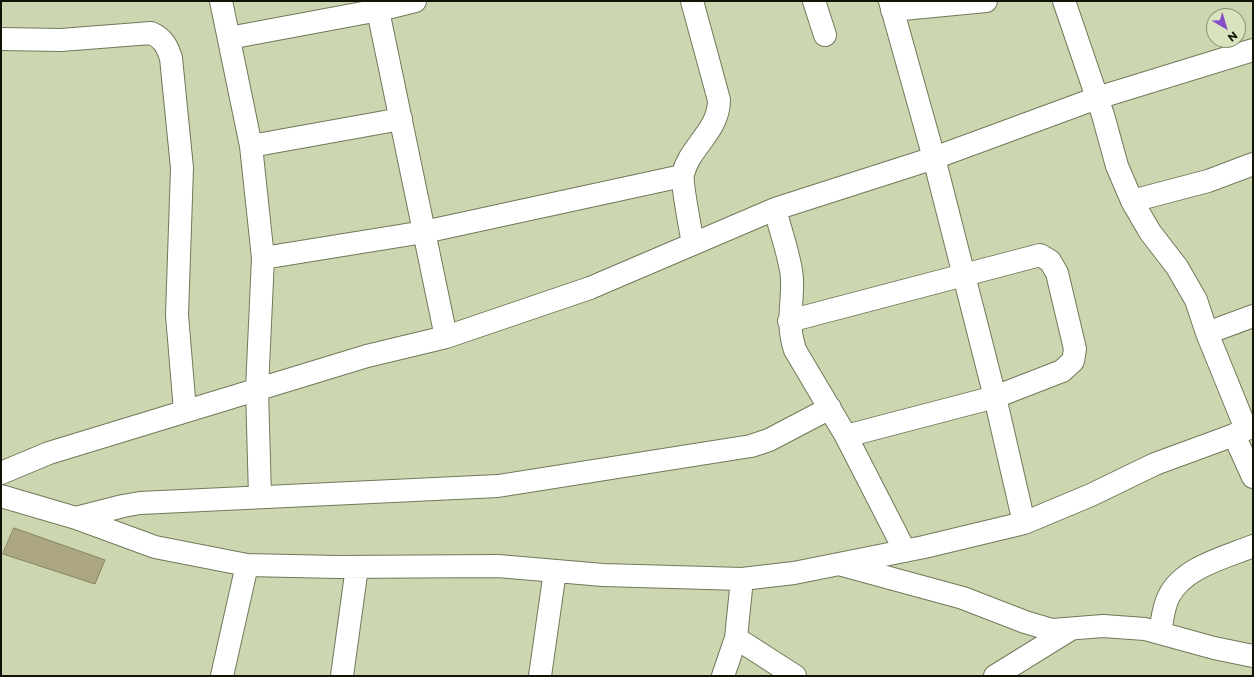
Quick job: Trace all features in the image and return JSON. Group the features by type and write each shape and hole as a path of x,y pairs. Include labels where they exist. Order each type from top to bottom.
{"street":[{"path":"221,1 251,146 263,258 257,389 260,498"},
{"path":"229,38 377,5 415,1"},
{"path":"692,1 718,100 719,112 714,123 687,162 682,176 693,244"},
{"path":"814,1 825,35"},
{"path":"986,1 891,6 934,158 995,397 1024,523"},
{"path":"1064,1 1097,98 1117,166 1132,201 1150,232 1177,267 1193,294 1244,430 1253,477"},
{"path":"377,5 446,337"},
{"path":"1,39 61,40 151,32 160,37 167,46 171,58 182,163 176,315 186,411"},
{"path":"1,473 49,453 257,389 367,356 446,337 590,288 775,209 934,158 1097,98 1253,50"},
{"path":"251,146 401,119"},
{"path":"1132,201 1208,181 1253,164"},
{"path":"263,258 424,232 682,176"},
{"path":"775,209 792,278 789,321 790,335 795,350 846,436 905,551"},
{"path":"789,321 1040,255 1050,261 1057,273 1076,349 1073,361 1062,372 995,397 846,436"},
{"path":"1207,333 1253,316"},
{"path":"76,518 140,503 498,486 751,446 769,440 830,408"},
{"path":"1,496 76,518 154,547 247,565 357,567 498,566 604,575 742,579 794,573 905,551 1024,523 1091,495 1155,464 1244,430"},
{"path":"1160,633 1168,597 1180,581 1188,574 1215,561 1253,546"},
{"path":"838,564 963,598 1025,622 1052,630 1102,626 1145,629 1214,648 1253,656"},
{"path":"222,676 247,565"},
{"path":"342,676 357,567"},
{"path":"540,676 555,571"},
{"path":"723,676 736,638 742,579"},
{"path":"995,676 1071,629"},
{"path":"736,638 795,676"}],"building":[{"path":"14,528 105,560 95,584 3,554"}]}
